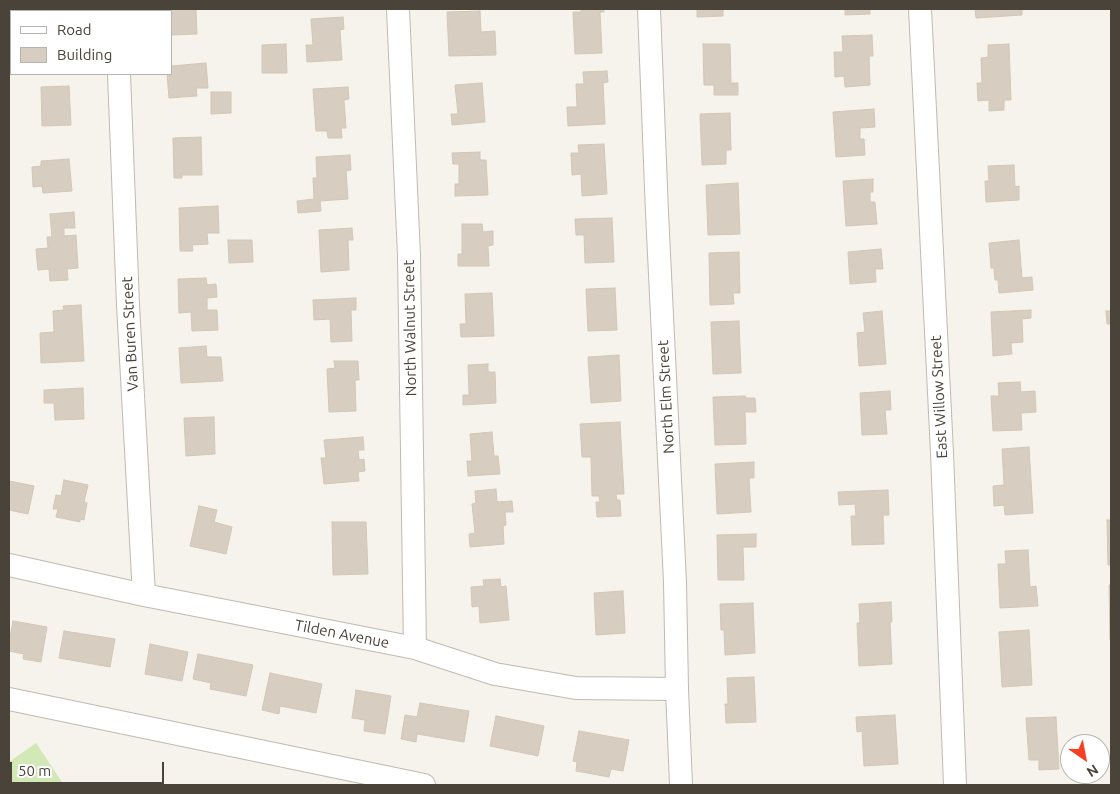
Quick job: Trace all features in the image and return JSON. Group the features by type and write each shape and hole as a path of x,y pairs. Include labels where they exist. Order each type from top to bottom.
{"street":[{"name":"North Walnut Street","path":"398,9 409,256 415,648"},
{"name":"North Elm Street","path":"649,9 675,582 677,689 682,785"},
{"name":"East Willow Street","path":"920,9 942,453 955,785"},
{"name":"Van Buren Street","path":"119,75 128,305 144,595"},
{"name":"Tilden Avenue","path":"9,565 144,595 415,648 494,674 576,688 677,689"},
{"path":"9,699 424,785"}],"green space":[{"path":"36,743 64,785 9,785 9,762"}],"building":[{"path":"196,9 197,34 172,35 172,10 166,10"},
{"path":"581,9 604,9 604,12 600,12 602,53 575,54 573,12 581,12"},
{"path":"697,9 723,9 723,16 697,17"},
{"path":"845,9 870,9 870,14 845,15"},
{"path":"975,9 1022,9 1022,15 976,18"},
{"path":"480,11 481,32 495,31 496,55 449,56 447,12"},
{"path":"343,17 344,29 340,30 342,60 307,62 306,45 313,45 311,19"},
{"path":"872,35 873,56 869,56 870,85 845,87 844,76 835,77 834,52 843,52 842,36"},
{"path":"286,44 287,73 262,73 262,45"},
{"path":"703,44 730,44 731,83 738,83 738,95 714,95 714,85 704,85"},
{"path":"1009,44 1011,100 1004,100 1004,110 989,111 989,100 978,101 977,83 982,83 981,58 988,57 988,45"},
{"path":"206,63 208,88 196,88 197,96 169,98 167,75 172,75 172,66"},
{"path":"607,71 608,82 603,83 605,124 568,126 567,107 577,107 576,84 584,84 583,72"},
{"path":"482,83 485,122 452,125 451,114 458,114 455,85"},
{"path":"69,86 71,125 42,126 41,87"},
{"path":"348,87 349,99 344,100 346,128 341,128 342,138 328,138 327,131 316,131 313,89"},
{"path":"211,92 231,92 231,113 211,114"},
{"path":"874,109 875,127 860,128 860,139 864,139 865,155 836,157 833,112"},
{"path":"730,113 731,150 726,150 726,164 702,165 700,114"},
{"path":"201,137 202,175 182,175 182,178 174,178 173,138"},
{"path":"604,144 607,194 582,196 581,174 572,175 571,153 579,153 578,145"},
{"path":"480,152 480,160 486,160 488,195 455,196 455,184 459,184 459,164 453,164 452,153"},
{"path":"350,155 351,170 346,171 348,199 320,201 321,211 298,213 297,201 314,199 313,178 317,178 316,157"},
{"path":"69,159 72,191 43,193 42,186 33,187 32,167 41,166 41,161"},
{"path":"1014,165 1015,187 1019,186 1019,200 986,202 985,181 989,181 988,166"},
{"path":"873,179 873,192 870,192 870,202 875,202 877,224 846,226 843,181"},
{"path":"738,183 740,234 708,235 706,185"},
{"path":"218,206 219,233 207,233 208,244 192,245 193,251 180,251 179,208"},
{"path":"74,212 75,228 64,228 64,236 76,235 78,268 67,269 68,280 50,281 49,269 38,270 36,249 48,248 47,237 52,237 50,214"},
{"path":"612,218 614,262 585,263 584,235 576,235 575,219"},
{"path":"462,224 482,224 483,232 493,231 493,245 488,246 489,266 458,266 458,254 462,254"},
{"path":"352,228 353,240 348,240 349,270 321,272 319,230"},
{"path":"228,240 252,240 253,262 229,263"},
{"path":"1019,240 1022,278 1032,277 1033,290 999,293 998,280 995,280 994,268 991,268 989,243"},
{"path":"881,249 883,269 875,269 876,282 850,284 848,252"},
{"path":"739,252 740,293 733,293 734,304 710,305 709,253"},
{"path":"206,278 207,285 216,284 217,297 207,298 207,310 217,310 218,330 192,331 191,312 179,313 178,279"},
{"path":"615,288 617,330 588,331 586,289"},
{"path":"492,293 494,336 461,337 460,324 466,324 465,294"},
{"path":"356,298 356,310 351,310 352,341 331,342 330,319 314,320 313,300"},
{"path":"81,305 84,361 41,363 40,333 54,332 53,311 64,310 63,306"},
{"path":"1031,310 1031,318 1022,319 1023,342 1011,343 1012,354 993,356 991,312"},
{"path":"882,311 886,364 859,366 857,333 865,332 863,313"},
{"path":"1106,311 1111,311 1111,324 1107,324"},
{"path":"739,321 741,373 713,374 711,322"},
{"path":"206,346 207,357 221,357 223,381 181,383 179,348"},
{"path":"619,355 621,401 591,403 588,357"},
{"path":"334,361 358,361 359,380 355,380 356,411 329,412 327,369 335,368"},
{"path":"488,364 488,372 495,372 496,403 463,405 463,395 469,395 468,365"},
{"path":"1020,382 1021,392 1035,391 1036,412 1021,413 1022,430 993,431 991,396 999,396 998,383"},
{"path":"83,388 84,419 55,420 54,403 44,403 44,390"},
{"path":"890,391 891,410 885,410 887,434 862,435 860,393"},
{"path":"745,396 745,398 755,398 756,412 745,412 746,444 715,445 713,397"},
{"path":"214,417 215,454 186,456 184,418"},
{"path":"620,422 624,494 616,494 617,500 620,500 621,516 597,517 596,502 600,502 599,496 592,496 591,457 582,457 580,424"},
{"path":"492,432 494,456 498,456 500,474 468,476 467,461 472,461 470,434"},
{"path":"363,437 364,450 358,450 359,460 364,459 365,471 358,472 359,481 324,484 321,458 326,458 324,440"},
{"path":"1029,447 1033,513 1005,515 1004,505 994,506 993,486 1004,485 1002,449"},
{"path":"754,462 754,478 749,478 751,512 717,514 715,464"},
{"path":"64,480 88,485 84,502 87,503 84,520 80,519 80,522 56,517 58,509 53,509 56,495 61,496"},
{"path":"9,481 34,486 28,514 9,510"},
{"path":"496,489 497,502 512,501 513,512 505,512 506,525 503,526 504,544 470,547 469,534 475,533 472,504 476,503 475,491"},
{"path":"888,490 889,515 883,515 884,544 852,545 851,516 856,516 855,504 839,505 838,492"},
{"path":"199,506 217,510 214,522 232,527 226,554 190,546"},
{"path":"1107,520 1111,520 1111,565 1108,565"},
{"path":"332,522 366,522 368,574 333,575"},
{"path":"756,534 756,547 743,547 744,580 718,580 717,535"},
{"path":"1028,550 1030,587 1036,586 1038,606 1000,608 998,564 1006,564 1005,551"},
{"path":"500,579 501,587 506,586 509,620 480,623 479,606 472,607 471,587 484,586 483,580"},
{"path":"1111,584 1111,640 1110,640 1109,585"},
{"path":"623,591 625,633 596,635 594,593"},
{"path":"891,602 892,664 859,666 857,623 860,623 859,604"},
{"path":"753,603 755,653 725,655 724,630 721,630 720,604"},
{"path":"13,621 47,627 41,662 23,659 24,654 9,651"},
{"path":"1029,630 1032,685 1002,687 999,632"},
{"path":"64,631 115,639 110,667 59,658"},
{"path":"150,644 188,652 182,681 145,674"},
{"path":"198,654 253,665 246,696 210,689 211,683 193,679"},
{"path":"270,673 322,684 316,713 280,706 279,714 262,710"},
{"path":"754,677 756,722 726,723 725,704 728,704 727,678"},
{"path":"356,690 391,696 385,734 364,731 365,720 352,718"},
{"path":"420,703 469,711 464,742 417,734 416,742 401,739 405,715 417,717"},
{"path":"895,715 898,764 864,766 862,731 857,732 856,717"},
{"path":"496,716 544,726 538,756 490,746"},
{"path":"1056,717 1059,769 1039,770 1039,760 1029,760 1026,718"},
{"path":"579,731 629,740 623,771 611,769 609,777 576,771 577,762 573,761"}]}
